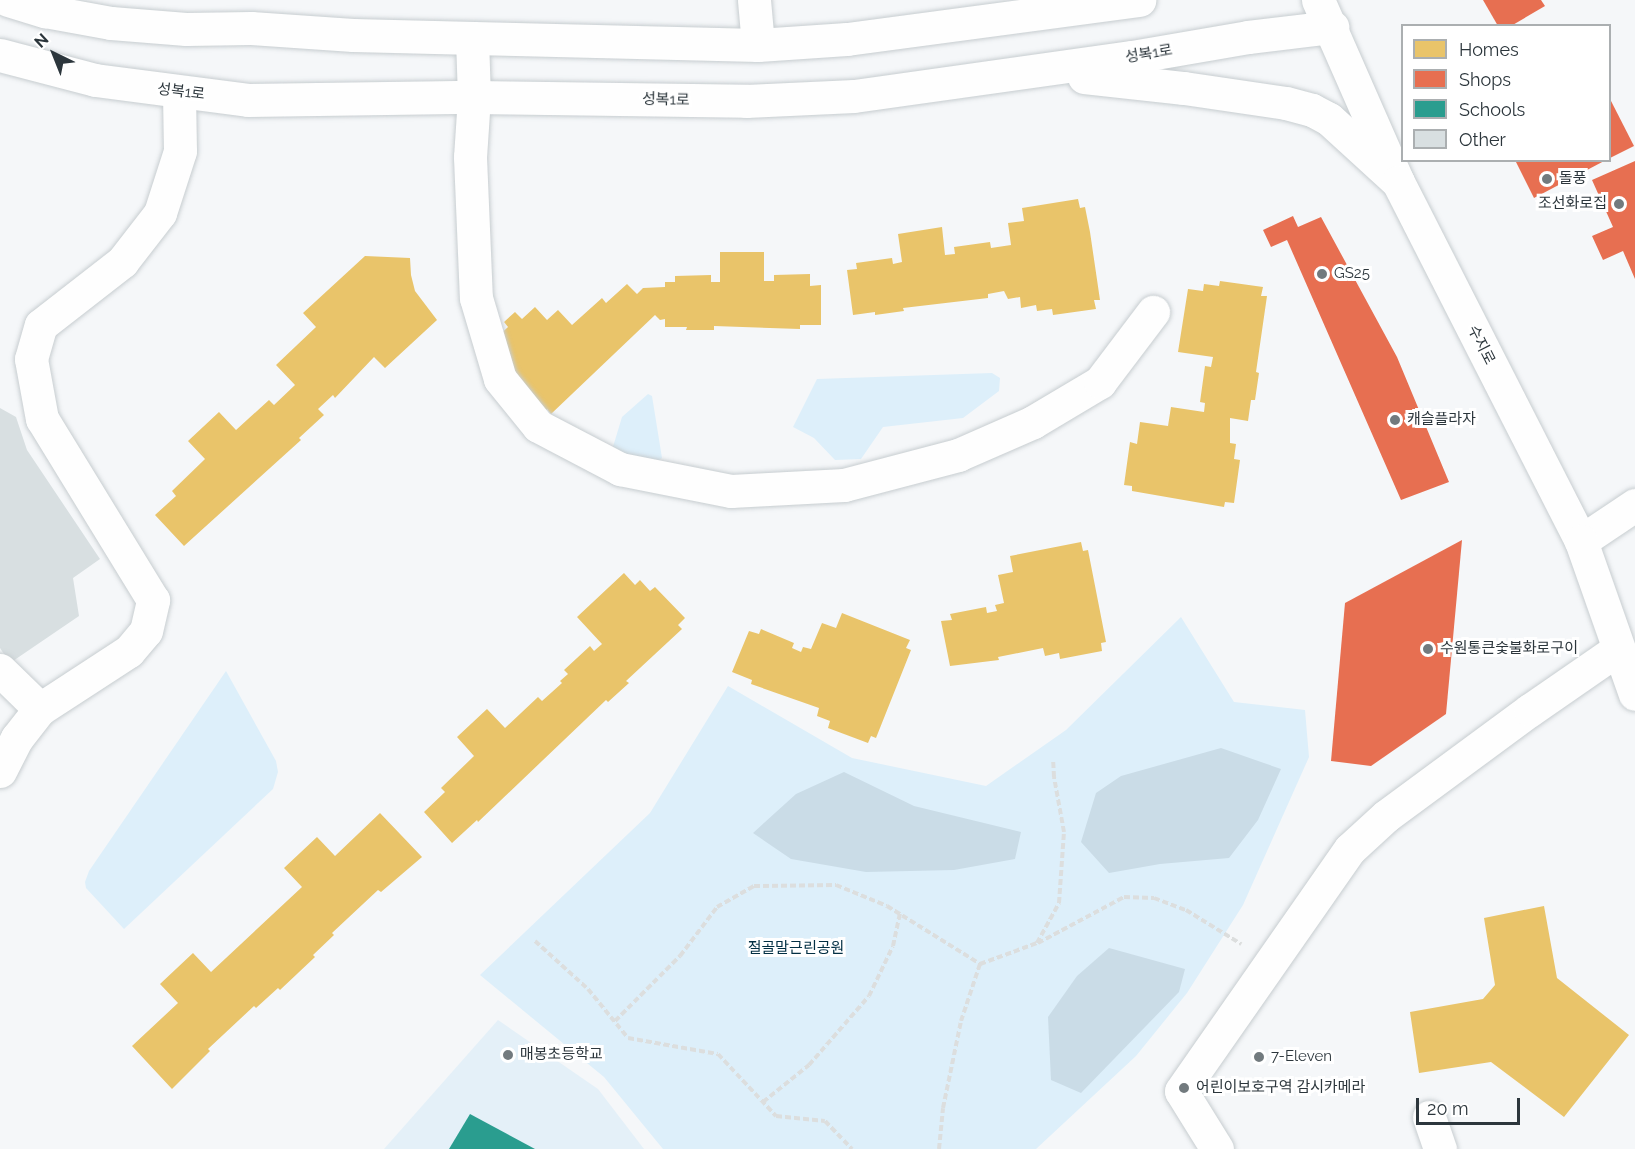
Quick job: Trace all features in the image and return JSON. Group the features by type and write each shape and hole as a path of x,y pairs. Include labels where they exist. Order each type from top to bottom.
{"street":[{"path":"8,0 45,11 111,23 186,29 251,28 353,35 758,45 847,39 1139,0"},
{"path":"754,0 758,45"},
{"path":"973,22 1013,0"},
{"name":"성복1로","path":"0,54 95,80 179,93 248,100 474,97 746,101 854,96 1029,72 1248,37 1325,13"},
{"name":"수지로","path":"1325,13 1398,182 1581,541 1635,694"},
{"path":"472,38 474,97 470,157 477,298 500,379 538,426 620,469 731,491 844,485 958,455 1033,422 1100,382 1154,312"},
{"path":"1029,72 1184,88 1286,103 1312,110 1329,119 1398,182"},
{"path":"0,771 17,738 40,710 129,651 146,631 153,600 42,419 31,359 41,325 122,262 160,213 180,151 179,93"},
{"path":"1581,541 1635,505"},
{"path":"1217,1149 1181,1091 1350,849 1386,816 1530,710 1618,649"},
{"path":"0,670 40,710"},
{"path":"1429,1117 1440,1149"}],"path":[{"path":"1038,943 1059,903 1064,832 1053,760"},
{"path":"615,1021 680,956 717,907 754,886 836,885 887,906 980,964"},
{"path":"980,964 1038,943 1124,897 1154,898 1186,910 1272,963"},
{"path":"763,1102 809,1065 869,996 893,946 900,914"},
{"path":"535,940 588,989 628,1038 718,1054 776,1116 825,1121 852,1149"},
{"path":"939,1149 944,1108 961,1022 980,964"}],"shaded area":[{"path":"1221,748 1281,769 1258,820 1229,858 1160,864 1109,873 1081,842 1096,793 1121,776"},
{"path":"844,772 914,806 1021,832 1015,859 954,870 866,872 791,859 753,833 796,794"},
{"path":"1109,948 1185,969 1179,992 1081,1093 1051,1080 1048,1017 1077,976"},
{"name":"매봉초등학교","path":"498,1020 598,1089 644,1149 384,1149"}],"green space":[{"path":"992,373 1000,378 999,391 963,418 883,427 861,459 835,460 814,438 793,427 817,379"},
{"path":"648,394 652,396 662,458 651,466 609,460 622,417"},
{"name":"절골말근린공원","path":"1181,617 1234,702 1305,710 1309,757 1243,905 1187,993 1136,1056 1036,1149 663,1149 604,1077 480,975 650,813 728,686 852,758 986,786 1066,730"},
{"path":"226,671 276,761 278,772 273,789 124,929 86,888 85,882 89,871"}],"building: Homes":[{"path":"1078,199 1080,208 1085,207 1090,232 1100,300 1094,300 1096,309 1053,315 1052,309 1037,311 1036,305 1021,308 1020,297 1008,299 1004,291 988,294 988,298 903,308 904,311 875,315 875,312 853,315 847,270 857,269 856,263 892,258 893,264 902,262 898,234 942,227 945,255 955,254 954,247 990,242 991,248 1011,245 1008,223 1024,221 1022,208"},
{"path":"720,252 764,252 764,281 774,281 774,275 810,274 810,286 821,285 821,325 800,325 800,329 714,326 714,330 686,330 687,327 665,327 665,319 660,320 655,315 551,414 547,409 541,416 492,342 508,327 504,322 515,312 522,319 535,307 547,320 558,310 572,325 602,298 606,303 627,284 637,294 643,288 665,287 665,282 675,282 675,276 711,275 711,282 720,282"},
{"path":"365,256 410,258 415,291 437,320 385,368 374,357 335,398 333,395 318,409 324,415 299,438 301,440 184,546 155,515 176,496 172,491 205,459 188,441 219,412 236,430 269,400 274,405 295,385 276,365 316,327 303,313"},
{"path":"1220,281 1263,287 1261,296 1267,296 1256,372 1259,373 1255,400 1251,400 1248,421 1230,418 1230,443 1236,444 1234,459 1240,460 1234,503 1225,502 1224,507 1132,491 1132,486 1124,485 1130,442 1137,444 1140,422 1168,426 1171,407 1204,412 1205,403 1200,402 1205,366 1211,367 1213,357 1178,352 1188,289 1203,291 1204,284 1219,286"},
{"path":"1081,542 1083,551 1088,550 1106,642 1101,643 1102,651 1060,659 1059,653 1045,656 1043,648 998,657 999,660 950,666 941,621 952,620 950,614 986,607 987,613 997,611 995,605 1004,603 998,575 1013,572 1010,556"},
{"path":"624,573 635,585 640,580 650,591 655,587 685,618 678,625 682,629 626,681 629,683 608,702 606,700 478,822 477,820 452,843 424,812 445,792 441,788 474,756 457,737 487,709 505,728 538,697 542,701 562,683 560,681 568,674 564,670 590,646 594,651 602,644 577,617"},
{"path":"842,613 910,640 906,648 911,650 876,738 871,736 868,743 828,728 830,721 817,716 819,708 751,684 752,680 732,672 749,631 759,634 761,629 794,643 792,648 801,652 803,647 811,649 822,623 836,628"},
{"path":"380,813 422,857 381,892 378,890 332,933 334,935 313,955 315,957 280,990 278,988 256,1008 254,1006 208,1049 210,1051 172,1089 132,1046 178,1003 160,984 193,953 211,972 302,887 284,868 317,837 335,856"},
{"path":"1544,906 1557,978 1629,1035 1564,1117 1491,1062 1419,1073 1410,1012 1483,999 1495,985 1484,918"}],"building: Shops":[{"path":"1483,0 1541,0 1545,6 1514,24 1497,24"},
{"name":"돌풍","path":"1611,101 1634,146 1611,158"},
{"name":"조선화로집","path":"1635,161 1635,279 1623,251 1603,260 1592,236 1613,227 1592,180"},
{"name":"돌풍","path":"1516,162 1602,162 1534,198"},
{"name":"캐슬플라자","path":"1293,216 1298,227 1321,217 1397,357 1449,482 1401,500 1287,240 1271,247 1263,230"},
{"path":"1462,540 1446,714 1371,766 1331,761 1345,603"}],"building: Schools":[{"path":"470,1114 535,1149 449,1149"}],"building: Other":[{"path":"0,408 16,417 27,450 100,559 73,578 79,616 10,663 0,648"}],"place":[{"name":"돌풍","path":"1547,179"},
{"name":"조선화로집","path":"1619,204"},
{"name":"GS25","path":"1322,274"},
{"name":"캐슬플라자","path":"1395,420"},
{"name":"수원통큰숯불화로구이","path":"1428,649"},
{"name":"매봉초등학교","path":"508,1055"},
{"name":"7-Eleven","path":"1259,1057"},
{"name":"어린이보호구역 감시카메라","path":"1184,1088"}]}
